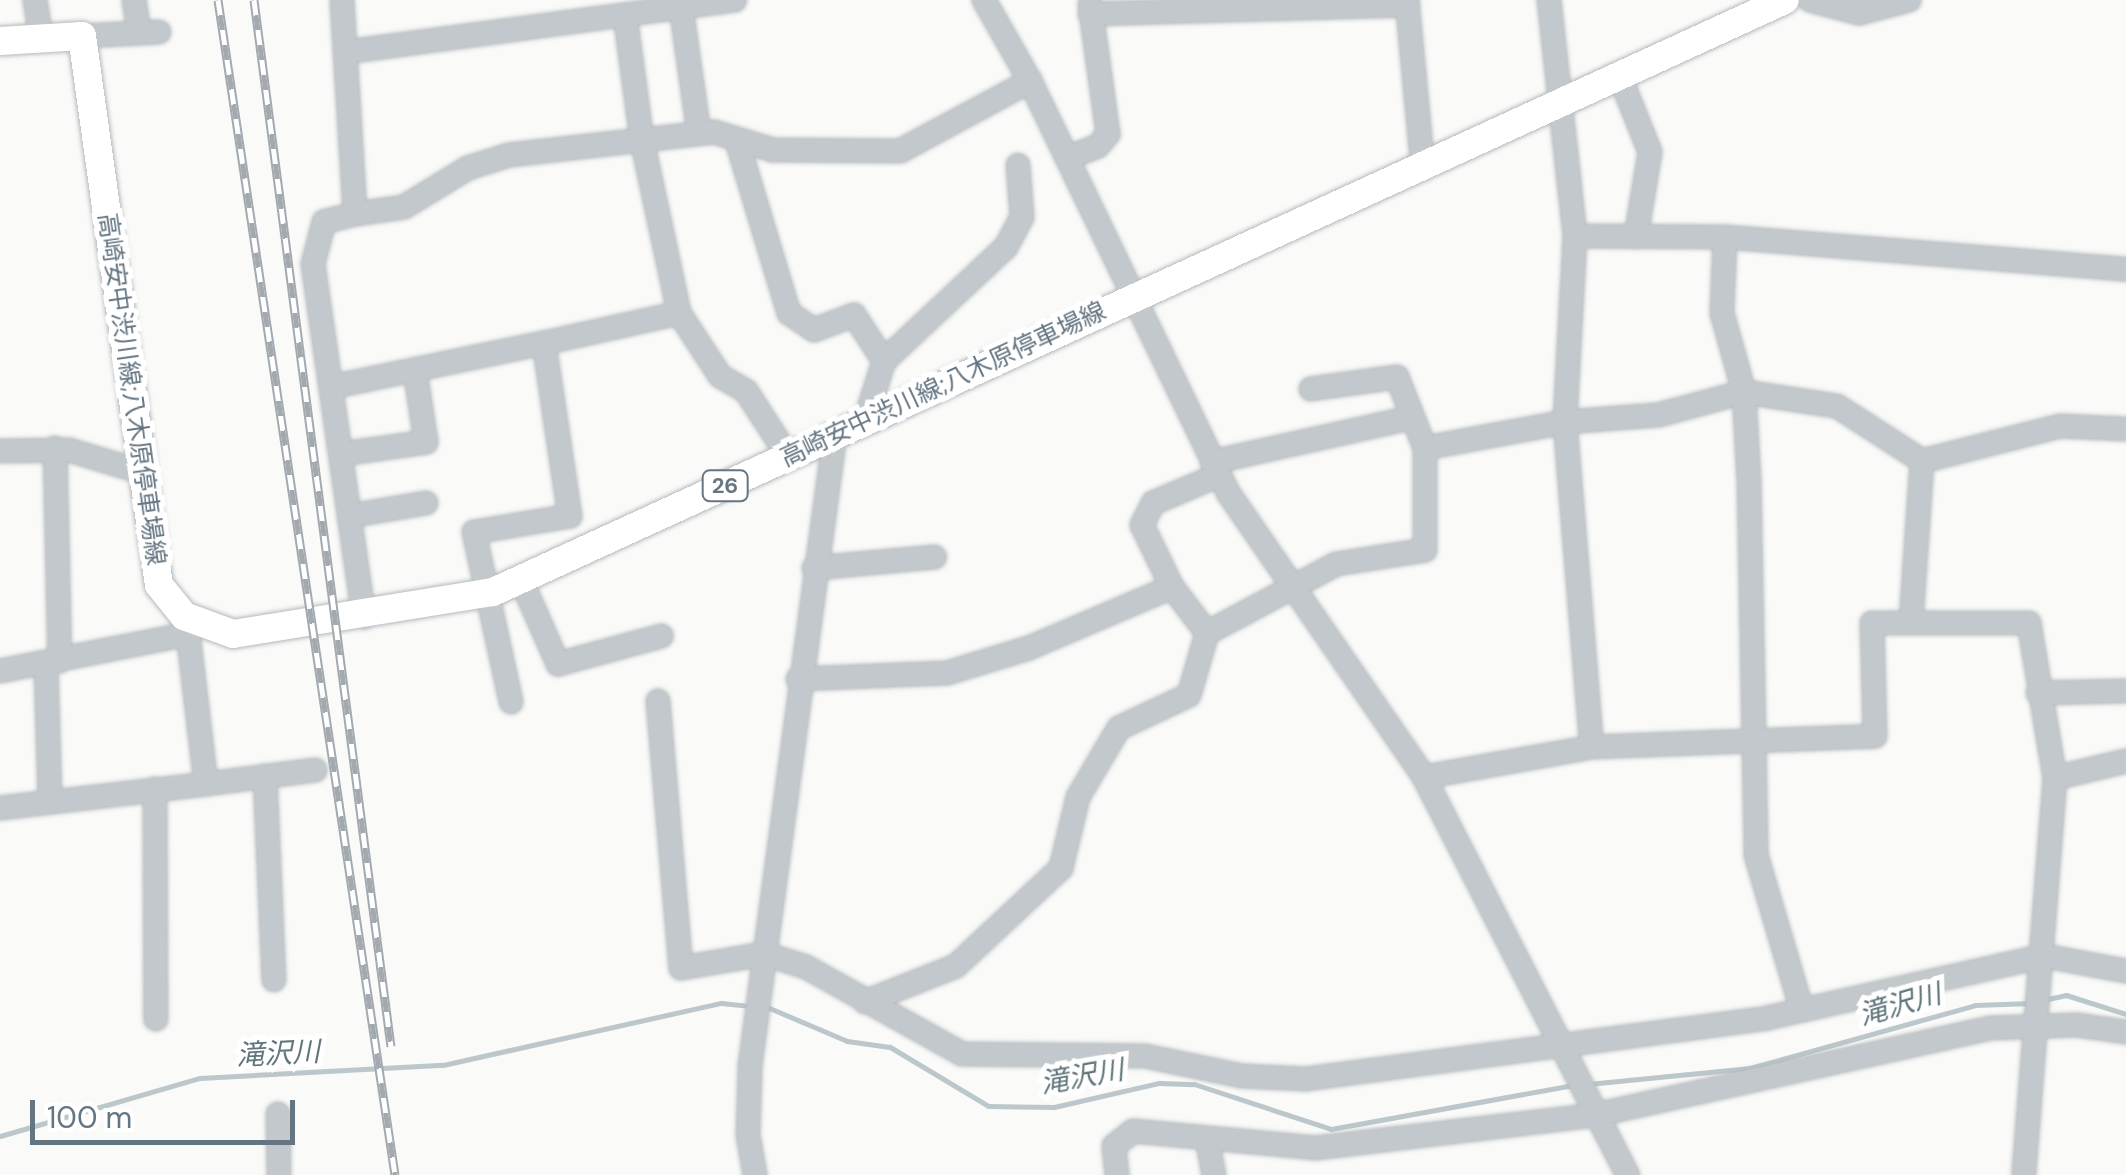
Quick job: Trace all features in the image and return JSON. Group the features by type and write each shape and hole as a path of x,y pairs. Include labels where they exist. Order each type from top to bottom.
{"main road":[{"name":"高崎安中渋川線;八木原停車場線","path":"82,36 160,585 191,628 233,634 364,617 489,593 521,580 1785,0"},
{"path":"0,42 82,36"}],"street":[{"path":"35,0 41,39"},
{"path":"82,36 149,32 134,0"},
{"path":"342,0 355,214"},
{"path":"346,52 735,0"},
{"path":"984,0 1030,81 1216,468 1288,587 1424,777 1626,1174"},
{"path":"1549,0 1575,236 1566,422 1592,748"},
{"path":"1810,0 1858,13 1909,0"},
{"path":"1067,158 1098,146 1108,134 1090,7 1407,2 1422,169"},
{"path":"681,7 699,134"},
{"path":"625,14 642,140 679,314 720,376 746,390 788,456"},
{"path":"1620,77 1650,152 1636,236"},
{"path":"364,617 315,247 324,222 404,207 468,168 509,155 699,134 825,155 900,151 1030,81"},
{"path":"736,142 789,313 814,330 854,315 884,361"},
{"path":"866,422 884,361 1006,246 1022,217 1018,165"},
{"path":"1575,236 1725,238 2126,269"},
{"path":"1725,238 1722,313 1744,392 1750,740 1756,855 1801,1007"},
{"path":"332,387 679,314"},
{"path":"511,702 474,532 570,516 544,343"},
{"path":"341,454 426,442 415,370"},
{"path":"865,1002 956,966 1061,868 1078,797 1119,728 1189,695 1207,633 1336,564 1425,550 1425,448 1396,377 1311,389"},
{"path":"1425,448 1566,422 1658,415 1744,392 1836,406 1922,461 2060,426 2126,430"},
{"path":"1207,633 1172,587 1142,525 1154,503 1216,468 1410,418"},
{"path":"755,1175 747,1107 798,678 835,434"},
{"path":"0,451 54,448 142,472"},
{"path":"50,800 54,448"},
{"path":"1911,622 1922,461"},
{"path":"350,516 426,503"},
{"path":"814,568 934,557"},
{"path":"521,580 563,666 661,636"},
{"path":"798,678 947,673 1029,648 1172,587"},
{"path":"1424,777 1592,748 1875,736 1872,623 2029,623 2055,778 2024,1175"},
{"path":"0,671 53,664 191,628 206,784"},
{"path":"2038,693 2126,692"},
{"path":"658,701 680,968 765,954 806,968 962,1054 1145,1056 1242,1076 1306,1079 1564,1047 1801,1007 2044,956 2126,970"},
{"path":"2055,778 2126,761"},
{"path":"0,808 315,770"},
{"path":"265,776 274,980"},
{"path":"156,789 156,1019"},
{"path":"1117,1175 1114,1146 1126,1133 1315,1148 1595,1115 2034,1021 2126,1032"},
{"path":"278,1114 279,1175"},
{"path":"1207,1140 1214,1175"}],"waterway":[{"name":"滝沢川","path":"2043,1000 2066,995 2126,1014"},
{"name":"滝沢川","path":"0,1136 200,1078 443,1065 721,1003 751,1006"},
{"name":"滝沢川","path":"1588,1084 1750,1068 1975,1005 2032,1003"},
{"name":"滝沢川","path":"767,1007 847,1041 890,1047 988,1106 1054,1107 1159,1083 1194,1084 1331,1129 1572,1085"}],"railway":[{"path":"218,0 395,1175"},
{"path":"254,0 391,1046"}]}
